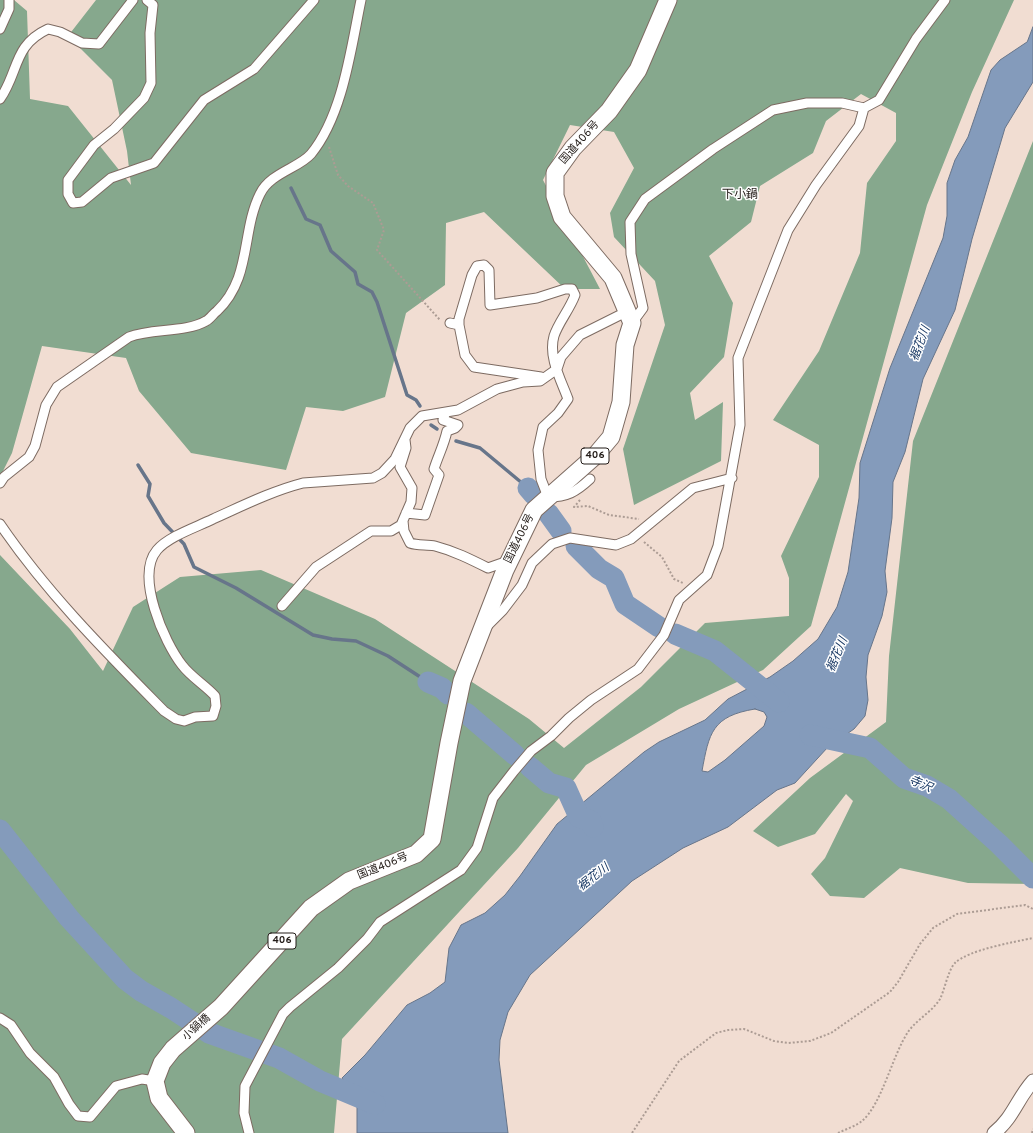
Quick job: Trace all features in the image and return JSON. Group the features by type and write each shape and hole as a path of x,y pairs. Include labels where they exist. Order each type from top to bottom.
{"highway":[{"name":"国道406号","path":"221,1007 312,908 349,881 416,854 432,839 449,743 462,681 510,560 534,510 595,456 611,437 620,402 629,318 613,278 562,217 555,196 555,173 573,148 609,111 638,70 668,0"},
{"name":"小鍋橋","path":"155,1081 162,1064 173,1049 221,1007"},
{"path":"155,1081 159,1098 186,1133"}],"street":[{"path":"0,29 9,9 9,0"},
{"path":"0,99 6,91 18,56 26,45 40,32 48,29 60,32 82,43 99,44 133,0"},
{"path":"147,0 153,5 150,33 151,83 144,98 114,128 94,145 68,180 68,194 73,202 82,202 111,178 154,164 204,100 254,69 314,0"},
{"path":"0,483 29,457 35,446 46,404 57,386 129,337 139,333 185,327 206,321 228,300 242,268 255,203 262,188 284,171 310,156 321,141 337,102 361,0"},
{"path":"0,524 21,555 91,636 164,711 176,719 184,721 195,717 213,716 216,706 215,696 182,666 164,636 151,595 150,567 158,549 171,540 235,509 292,486 303,483 373,478 382,473 395,459 410,428 422,416 458,410 497,389 523,382 540,381 545,378 557,369 561,357 580,334 629,318 643,308 631,254 630,222 645,199 713,149 773,110 807,103 842,103 864,108 879,100 916,39 944,0"},
{"path":"249,1133 244,1113 245,1086 278,1021 290,1007 338,968 367,939 380,922 461,870 477,848 493,798 531,751 551,736 569,718 591,700 638,669 664,635 679,600 706,575 718,546 732,478 740,425 738,358 788,230 816,185 860,126 864,108"},
{"path":"545,378 474,367 465,355 459,319 472,275 477,266 484,265 489,270 490,305 537,298 565,289 572,289 575,295 570,308 554,335 552,349 557,369 568,399 558,413 543,428 538,450 541,479 548,497 563,497 580,488 590,479"},
{"path":"450,323 459,325"},
{"path":"404,517 425,515 439,475 434,469 438,455 444,447 447,431 458,425 443,420 446,412"},
{"path":"282,606 316,567 371,531 392,531 401,524 411,502 412,488 400,467 406,448 404,439"},
{"path":"480,633 503,610 522,585 532,563 552,544 570,538 616,545 631,539 693,488 732,478"},
{"path":"404,517 404,531 410,543 416,546 433,546 463,555 488,568 510,560"},
{"path":"0,1018 11,1025 30,1053 54,1077 69,1104 78,1116 90,1117 116,1086 142,1079 155,1081"},
{"path":"994,1133 1010,1117 1022,1093 1033,1081"}],"path":[{"path":"315,150 327,142 338,175 348,186 373,203 384,230 377,250 440,320 450,323"},
{"path":"632,1133 679,1060 716,1033 728,1030 744,1029 774,1041 788,1043 810,1040 831,1033 890,992 898,982 920,944 933,928 946,920 957,914 1025,905 1033,909"},
{"path":"838,1133 862,1121 871,1112 904,1039 915,1022 936,1005 946,988 951,969 955,963 988,949 1033,938"},
{"path":"1032,1133 1033,1129"}],"green space":[{"path":"0,0 14,0 27,11 30,99 68,106 131,185 127,151 112,80 68,36 96,0 1014,0 972,92 927,205 811,626 763,670 679,709 586,765 518,848 342,1039 334,1133 0,1133 0,555 70,629 103,671 133,607 180,577 261,570 375,619 529,719 564,748 641,687 705,623 789,616 789,578 781,556 819,477 819,445 773,420 819,351 860,253 867,183 896,141 896,113 861,94 826,121 813,153 760,186 751,222 709,256 733,303 724,357 690,393 695,420 723,402 721,461 634,505 623,449 665,325 655,281 614,237 610,213 634,168 614,132 570,125 543,180 600,289 565,289 484,212 446,223 445,285 406,313 385,397 343,411 306,407 286,470 191,453 139,391 126,358 42,346 12,453 0,477"},
{"path":"1033,141 1033,884 968,883 900,868 864,898 830,896 811,874 825,858 853,801 846,794 815,834 778,847 753,831 810,778 886,722 889,656 913,441"}],"water":[{"name":"裾花川","path":"1033,27 1033,82 1005,128 972,239 955,310 923,379 905,452 893,482 892,518 885,571 887,592 882,616 868,655 866,677 868,700 865,716 854,729 828,747 795,783 777,790 728,827 683,848 632,881 530,975 508,1012 500,1040 499,1060 508,1133 357,1133 357,1107 342,1078 365,1055 407,1005 430,993 445,982 449,948 461,925 485,913 505,895 557,824 644,752 659,742 705,720 728,699 770,677 793,661 818,639 837,607 848,572 859,498 860,463 890,368 943,238 947,216 947,183 955,160 968,137 991,70 1000,60 1027,42","holes":["755,709 764,712 767,717 764,726 725,760 708,772 702,771 707,746 715,728 721,722 730,716 741,712"]}],"waterway":[{"path":"291,188 306,219 320,225 331,251 355,272 358,284 372,292 377,302 407,395 416,400 420,406"},
{"path":"431,425 437,429"},
{"path":"456,441 480,448 528,488"},
{"path":"138,465 150,484 148,496 164,523 184,544 194,567 236,588 313,635 332,639 356,641 388,656 428,682"},
{"path":"528,488 534,495"},
{"path":"548,513 561,531"},
{"path":"576,546 599,569 614,578 625,604 659,627"},
{"path":"675,634 715,651 779,702"},
{"path":"428,682 442,688 448,694"},
{"path":"466,713 515,755"},
{"name":"寺沢","path":"810,735 870,748 904,778 927,786 949,799 999,844 1033,878"},
{"path":"530,767 549,783 566,788 579,817 591,821 593,827"},
{"path":"0,830 69,918 125,979 141,991 171,1008 209,1033 279,1058 320,1081 375,1104"}],"district":[{"name":"下小鍋","path":"740,196"}]}
